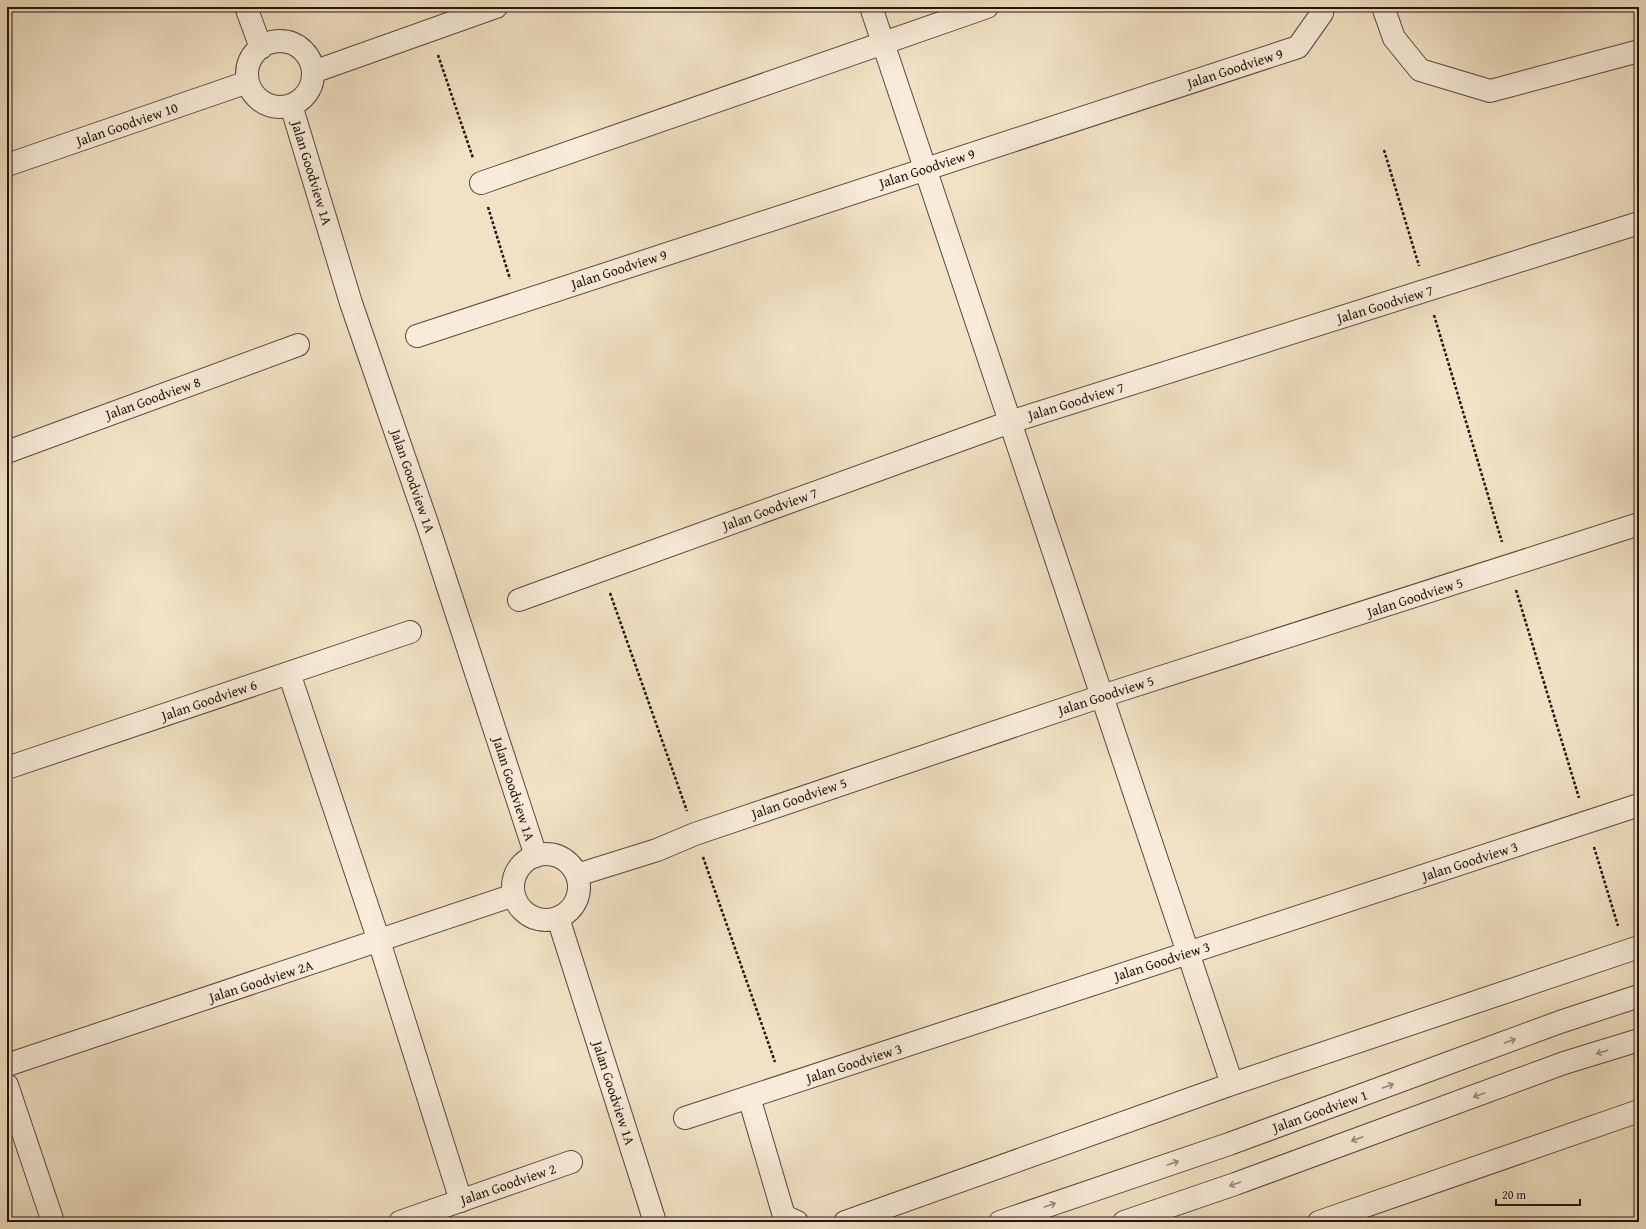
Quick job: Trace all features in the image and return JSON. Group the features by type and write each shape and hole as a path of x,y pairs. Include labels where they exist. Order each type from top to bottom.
{"street":[{"path":"246,7 260,48"},
{"path":"248,82 247,73 253,54 269,43 279,41 289,42 298,46 311,62 313,72 496,7"},
{"path":"871,7 1232,1084"},
{"path":"481,183 987,7"},
{"path":"1383,7 1394,38 1420,70 1490,91 1639,50"},
{"name":"Jalan Goodview 9","path":"417,336 1298,47 1321,10"},
{"name":"Jalan Goodview 1A","path":"248,82 252,93 260,101 269,106 280,107 291,105 300,100 308,92 312,83 313,72"},
{"name":"Jalan Goodview 10","path":"7,165 248,82"},
{"name":"Jalan Goodview 1A","path":"291,105 351,303 428,526 536,856"},
{"name":"Jalan Goodview 7","path":"519,600 1010,422 1639,223"},
{"name":"Jalan Goodview 8","path":"7,452 298,345"},
{"name":"Jalan Goodview 5","path":"577,875 657,850 702,831 1102,696 1639,524"},
{"name":"Jalan Goodview 6","path":"7,768 410,632"},
{"path":"289,673 379,941 461,1201"},
{"name":"Jalan Goodview 3","path":"685,1118 1639,805"},
{"name":"Jalan Goodview 1A","path":"514,896 516,876 520,868 527,861 536,856 546,854 565,860 572,866 577,875"},
{"path":"514,896 519,906 526,914 536,919 547,920 558,918 567,913 574,905 578,896 579,885 577,875"},
{"name":"Jalan Goodview 2A","path":"7,1066 514,896"},
{"name":"Jalan Goodview 1A","path":"558,918 655,1222"},
{"path":"845,1222 1232,1084 1639,948"},
{"name":"Jalan Goodview 1","path":"1000,1222 1229,1144 1560,1022 1639,996"},
{"path":"1124,1222 1235,1184 1564,1063 1639,1040"},
{"path":"7,1085 53,1222"},
{"path":"749,1097 784,1216 797,1222"},
{"path":"1319,1222 1639,1111"},
{"name":"Jalan Goodview 2","path":"400,1222 571,1162"}],"path":[{"path":"430,31 481,183 517,302"}]}
